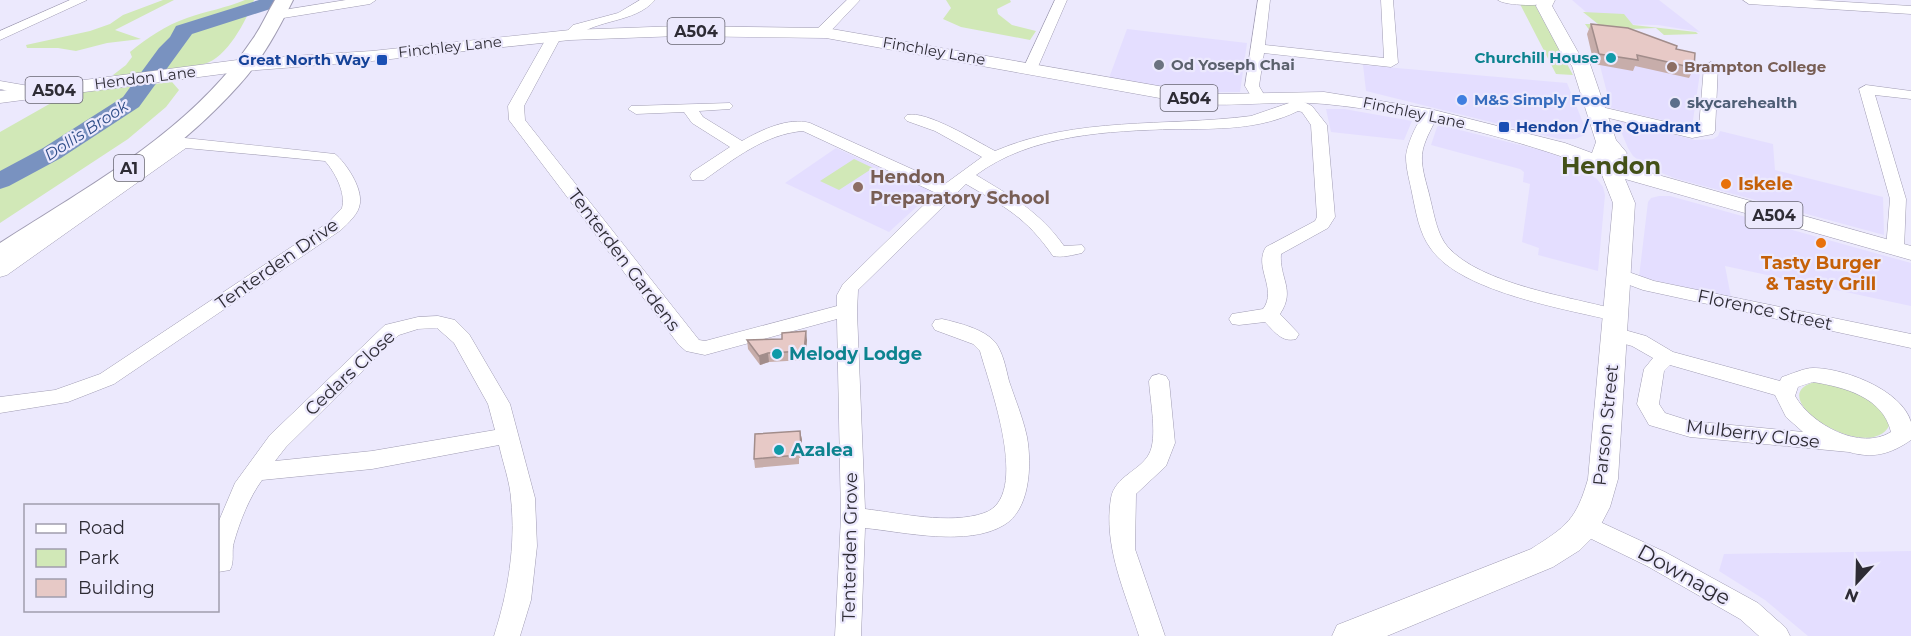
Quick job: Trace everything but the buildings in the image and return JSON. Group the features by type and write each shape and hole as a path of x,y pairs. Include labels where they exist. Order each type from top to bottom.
{"highway":[{"name":"A1","path":"0,255 175,142 245,65 274,7"},
{"name":"A1","path":"0,236 75,188 147,135 219,69 274,7"}],"main road":[{"path":"1581,64 1586,57 1575,26 1562,8 1546,0 1544,6 1571,56 1581,64 1606,142 1619,154 1636,176"},
{"name":"Finchley Lane","path":"219,69 562,36 620,24 821,33 868,39 1193,98 1353,101 1430,116 1558,147 1636,176"},
{"name":"Hendon Lane","path":"10,96 219,69"},
{"path":"1558,147 1606,142"},
{"name":"Parson Street","path":"1349,636 1542,558 1569,541 1585,525 1595,507 1603,479 1624,203 1617,189 1611,166 1602,151 1606,142"},
{"name":"A504","path":"1636,176 1903,251"},
{"name":"Parson Street","path":"1624,203 1634,193 1636,176"}],"street":[{"path":"0,36 81,0"},
{"path":"274,7 363,0"},
{"path":"620,24 649,0"},
{"path":"821,33 854,0"},
{"path":"1030,69 1061,0"},
{"path":"1259,98 1252,86 1264,0"},
{"path":"1256,48 1390,63 1387,0"},
{"path":"1504,0 1546,0"},
{"path":"1749,0 1911,10"},
{"name":"Tenterden Gardens","path":"562,36 516,106 518,120 686,340 693,346 705,348 830,313 847,312"},
{"path":"1597,111 1692,133 1704,133 1707,131 1711,66"},
{"path":"0,85 24,89 10,96"},
{"path":"1903,251 1898,199 1866,89 1911,95"},
{"path":"1239,319 1269,315 1280,299 1272,251 1322,224 1327,212 1319,125 1296,101"},
{"name":"Tenterden Grove","path":"848,636 853,517 846,295 850,288 965,176 994,157 1050,138 1066,135 1122,127 1236,121 1276,114 1296,101"},
{"path":"636,109 724,106"},
{"path":"689,107 697,120 741,147"},
{"path":"1430,116 1415,148 1414,158 1433,237 1446,258 1456,266 1482,279 1614,325 1666,357 1784,390"},
{"path":"912,118 940,128 994,157"},
{"path":"698,176 741,147 789,126 805,126 948,192"},
{"path":"0,271 175,142"},
{"name":"Tenterden Drive","path":"0,405 62,397 107,379 334,226 351,208 354,201 335,161 329,157 175,142"},
{"path":"965,176 1022,210 1043,229 1061,253"},
{"name":"Florence Street","path":"1620,275 1650,286 1911,341"},
{"path":"1269,315 1289,334"},
{"name":"Cedars Close","path":"221,563 221,544 243,489 278,441 392,330 418,323 438,322 448,326 462,339 499,404 523,498 525,546 519,600 507,636"},
{"path":"853,517 962,528 992,521 1006,512 1012,501 1017,452 1016,438 989,348 980,339 942,325"},
{"name":"Mulberry Close","path":"1666,357 1654,369 1647,404 1657,419 1690,429 1848,444 1883,447 1896,443 1903,435 1902,423 1890,406 1874,394 1835,378 1812,375 1797,377 1787,382 1784,390 1786,402 1811,427 1848,444"},
{"path":"1152,636 1143,615 1123,549 1123,498 1126,489 1158,460 1162,453 1164,443 1159,381"},
{"path":"257,472 372,460 506,436"},
{"name":"Downage","path":"1585,525 1656,559 1749,611 1777,636"}],"shaded area":[{"path":"1572,0 1659,0 1700,32 1658,25 1600,24"},
{"path":"1127,29 1247,43 1240,92 1195,92 1109,78"},
{"path":"1592,35 1701,66 1692,127 1611,108"},
{"path":"1363,65 1567,83 1586,130 1585,135 1575,139 1559,139 1366,91"},
{"path":"1326,109 1344,109 1412,121 1404,140 1331,132"},
{"path":"1617,122 1695,140 1713,139 1720,131 1773,144 1775,170 1883,197 1884,235 1674,178 1649,168 1633,156 1628,148"},
{"path":"1440,125 1548,152 1570,161 1597,179 1605,195 1598,271 1538,255 1539,248 1522,242 1530,184 1523,182 1524,172 1431,145 1437,127"},
{"name":"Hendon Preparatory School","path":"836,148 933,192 889,232 785,183"},
{"path":"1670,196 1911,263 1911,306 1725,266 1731,297 1639,277 1648,202 1651,198"},
{"path":"1911,551 1911,636 1808,636 1765,600 1719,571 1724,554"}],"green space":[{"path":"163,0 174,0 115,30 141,39 107,43 76,51 58,48 27,48 26,45 90,31 110,24 123,15"},
{"path":"245,0 254,0 241,28 228,47 212,60 192,67 154,70 128,76 113,75 132,57 130,52 164,28 187,18"},
{"path":"946,0 1010,0 1011,2 997,9 998,14 1012,25 1036,31 1030,40 961,27 943,19 951,8"},
{"path":"1520,4 1535,5 1573,75 1556,74"},
{"path":"1583,12 1624,14 1633,25 1696,32 1698,34 1664,35 1656,28 1631,29 1649,45 1590,31 1585,24 1598,24"},
{"path":"172,82 179,90 166,107 128,139 0,223 0,132 67,94"},
{"path":"854,159 873,168 839,190 820,181"},
{"path":"1815,382 1837,386 1860,394 1878,407 1885,415 1889,426 1877,436 1861,438 1842,433 1823,424 1808,412 1800,400 1801,390"}],"waterway":[{"name":"Dollis Brook","path":"0,181 52,153 131,102 162,61 166,52 179,40 183,30 279,0"}],"place":[{"name":"Churchill House","path":"1611,58"},
{"name":"Great North Way","path":"382,60"},
{"name":"Od Yoseph Chai","path":"1159,65"},
{"name":"Brampton College","path":"1672,67"},
{"name":"M&S Simply Food","path":"1462,100"},
{"name":"skycarehealth","path":"1675,103"},
{"name":"Hendon / The Quadrant","path":"1504,127"},
{"name":"Iskele","path":"1726,184"},
{"name":"Hendon Preparatory School","path":"858,187"},
{"name":"Tasty Burger & Tasty Grill","path":"1821,243"},
{"name":"Melody Lodge","path":"777,354"},
{"name":"Azalea","path":"779,450"}],"district":[{"name":"Hendon","path":"1611,166"}]}
